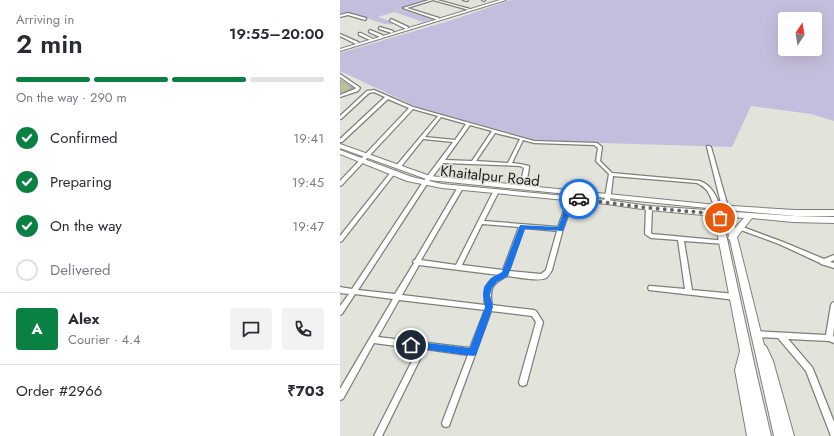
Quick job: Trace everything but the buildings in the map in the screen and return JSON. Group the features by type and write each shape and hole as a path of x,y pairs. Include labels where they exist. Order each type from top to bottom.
{"street":[{"path":"438,19 404,8 433,0 469,9"},
{"path":"340,49 352,44 498,0"},
{"path":"340,49 504,0"},
{"path":"340,16 348,14 365,19"},
{"path":"391,20 407,28"},
{"path":"380,28 392,32"},
{"path":"370,31 381,36"},
{"path":"340,33 357,43"},
{"path":"360,34 371,39"},
{"path":"340,39 352,44"},
{"path":"340,75 358,88 357,90 340,96"},
{"path":"340,118 368,92 374,91 412,108 534,142 595,144 600,147 598,161 611,174 698,182 710,189 722,210"},
{"path":"340,141 387,97"},
{"path":"340,184 412,108"},
{"path":"340,240 440,116"},
{"path":"340,312 427,180 469,124"},
{"path":"473,163 494,131"},
{"path":"422,138 456,142"},
{"path":"509,165 522,139"},
{"name":"Khaitalpur Road","path":"340,146 364,158 395,170 460,188 571,199 607,199 649,208 834,213"},
{"path":"709,147 728,240 736,297 750,372 765,436"},
{"name":"Khaitalpur Road","path":"340,152 364,158"},
{"path":"442,161 509,165 527,168 523,187"},
{"path":"607,199 611,174"},
{"name":"Khaitalpur Road","path":"427,180 523,187 607,199 722,210 750,216 834,220"},
{"path":"340,396 460,188"},
{"path":"458,267 496,191"},
{"path":"416,262 505,274 544,276 549,270 560,229 571,199"},
{"path":"649,208 648,234 657,238 728,240 750,216"},
{"path":"480,222 560,229"},
{"path":"446,423 489,307 486,295 488,287 494,280 505,274 522,226"},
{"path":"740,228 781,242 834,266"},
{"path":"682,238 689,292"},
{"path":"728,240 755,334 780,436"},
{"path":"823,262 834,257"},
{"path":"651,288 736,297"},
{"path":"340,290 534,313 540,322 523,382"},
{"path":"755,334 832,339 834,305"},
{"path":"755,334 768,361 788,436"},
{"path":"780,335 810,369 834,433"},
{"path":"373,340 473,352"},
{"path":"378,436 423,346"},
{"path":"746,350 741,370 753,436"}],"shaded area":[{"path":"340,0 429,0 400,9 433,19 423,22 394,12 378,17 393,22 391,23 394,24 384,24 355,14 349,13 340,15"},
{"path":"511,0 834,0 834,121 811,114 751,106 732,147 536,141 417,107 340,71 340,53 452,20"}],"way so far":[{"path":"579,199 649,208 718,214 720,218"}],"route":[{"path":"411,345 473,352 489,307 486,295 488,287 494,280 505,274 522,226 560,229 571,199 579,199"}]}
